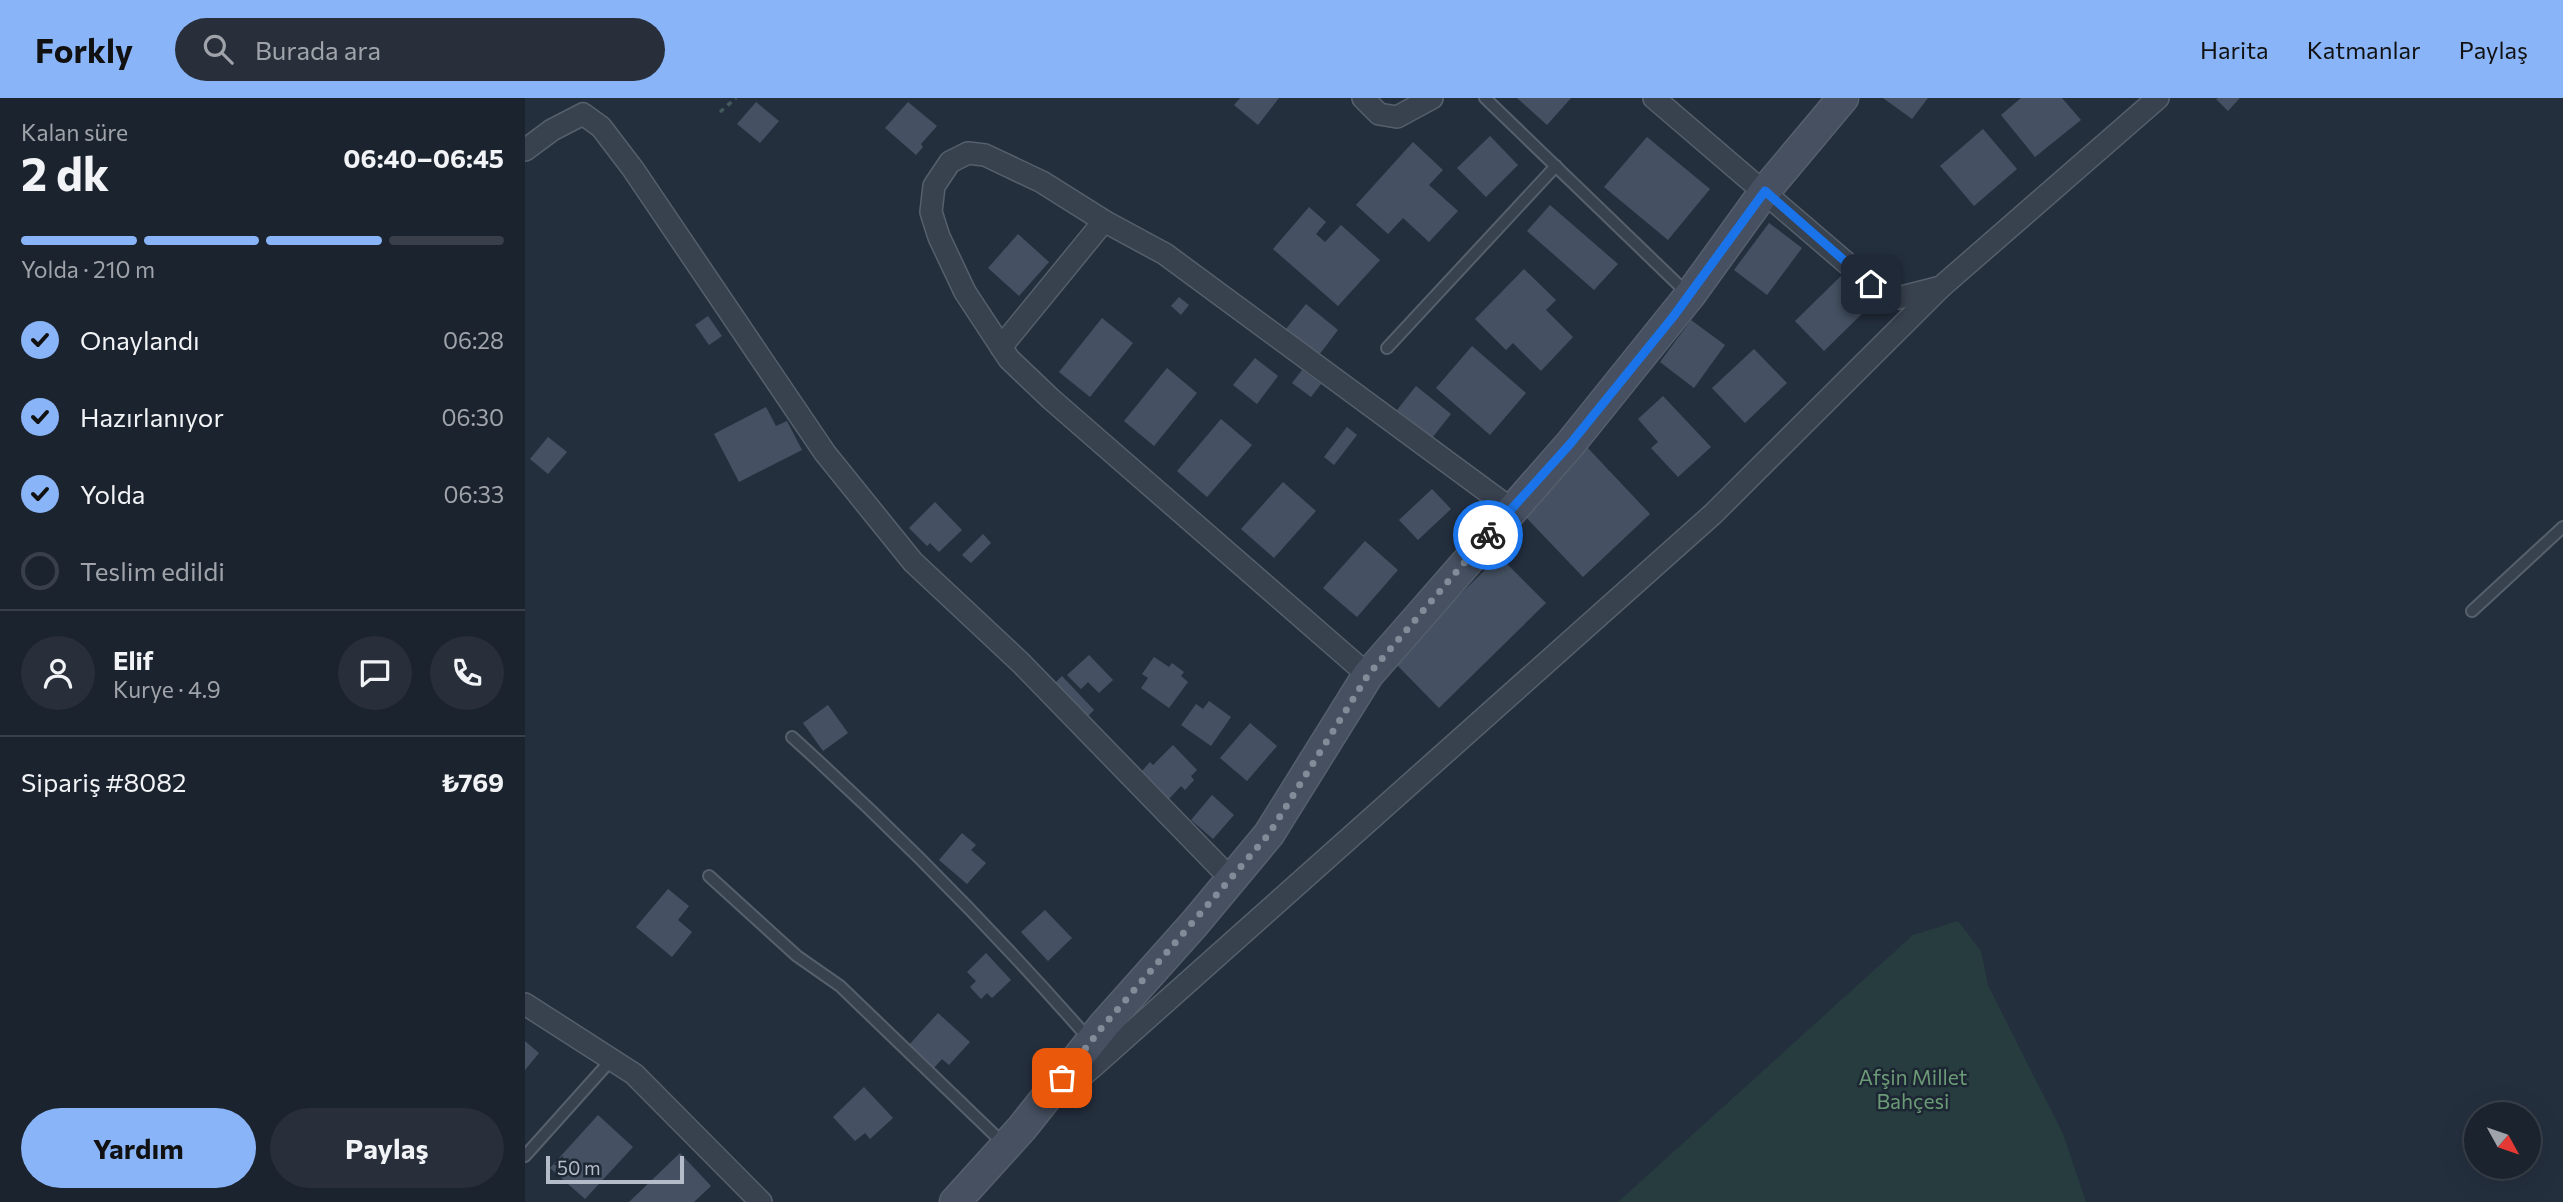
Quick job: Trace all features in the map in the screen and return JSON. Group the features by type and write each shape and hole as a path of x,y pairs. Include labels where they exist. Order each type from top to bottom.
{"street":[{"path":"1363,98 1379,114 1397,117 1432,98"},
{"path":"1654,98 1871,284 1898,298 1941,287"},
{"path":"955,1202 1006,1146 1091,1041 1269,834 1368,675 1571,443 1690,295 1765,191 1843,98"},
{"path":"1047,1097 1067,1089 1713,514 1941,287 2158,98"},
{"path":"525,150 552,130 583,114 601,127 633,169 825,453 913,562 1021,663 1230,878"},
{"path":"1368,675 1051,399 1009,359 965,292 939,237 931,212 934,186 950,162 968,153 985,155 1042,182 1104,221 1165,254 1511,509"},
{"path":"1001,347 1104,221"},
{"path":"525,1004 635,1074 756,1201"}],"lane":[{"path":"1485,98 1690,295"},
{"path":"1387,348 1556,166"},
{"path":"2472,611 2563,527"},
{"path":"792,737 925,862 1091,1041"},
{"path":"709,876 797,956 840,986 1006,1146"},
{"path":"525,1156 612,1059"}],"path":[{"path":"720,112 736,98"}],"green space":[{"name":"Afşin Millet Bahçesi","path":"1958,921 1981,951 1988,985 2063,1134 2086,1202 1618,1202 1913,935"}],"building":[{"path":"1240,98 1279,98 1258,125 1234,105"},
{"path":"1517,98 1571,98 1547,125"},
{"path":"1883,98 1928,98 1912,119"},
{"path":"2021,98 2062,98 2081,120 2035,157 2001,115"},
{"path":"2240,98 2228,111 2216,99"},
{"path":"756,102 779,121 760,143 737,124"},
{"path":"908,102 937,126 921,144 923,147 916,155 885,128"},
{"path":"1983,129 2017,169 1974,206 1940,166"},
{"path":"1490,136 1518,165 1486,197 1457,168"},
{"path":"1647,137 1710,189 1668,240 1604,187"},
{"path":"1413,142 1443,170 1429,185 1458,211 1429,242 1403,218 1388,234 1356,205"},
{"path":"1550,205 1618,264 1594,290 1527,231"},
{"path":"1309,207 1326,222 1316,234 1325,242 1341,225 1380,260 1338,306 1273,249"},
{"path":"1769,223 1802,248 1767,295 1734,270"},
{"path":"1018,234 1049,262 1019,296 988,268"},
{"path":"1524,269 1556,300 1546,310 1573,337 1541,371 1513,343 1506,350 1475,319"},
{"path":"1844,273 1873,303 1824,351 1795,321"},
{"path":"1179,297 1189,305 1181,315 1171,306"},
{"path":"1306,304 1338,330 1319,355 1286,329"},
{"path":"708,316 722,336 709,345 695,325"},
{"path":"1102,318 1133,343 1090,397 1059,372"},
{"path":"1691,320 1725,345 1694,388 1660,362"},
{"path":"1472,346 1526,393 1490,435 1436,388"},
{"path":"1754,349 1787,383 1745,423 1712,388"},
{"path":"1255,358 1278,376 1257,404 1233,385"},
{"path":"1167,368 1197,393 1154,446 1124,421"},
{"path":"1302,370 1321,384 1311,397 1292,383"},
{"path":"1416,386 1451,414 1432,438 1397,410"},
{"path":"1663,396 1711,447 1678,477 1651,448 1658,442 1638,419"},
{"path":"766,407 776,426 787,421 802,450 739,482 714,434"},
{"path":"1221,419 1252,445 1207,497 1177,471"},
{"path":"1347,427 1357,435 1334,465 1324,457"},
{"path":"548,437 567,452 548,474 530,459"},
{"path":"1586,446 1650,514 1583,577 1519,510"},
{"path":"1283,482 1316,511 1274,558 1241,529"},
{"path":"1432,489 1451,509 1418,540 1399,520"},
{"path":"935,502 962,530 939,552 930,543 927,546 909,528"},
{"path":"983,534 991,543 971,563 962,555"},
{"path":"1365,541 1398,570 1357,617 1323,588"},
{"path":"1499,556 1546,603 1439,708 1393,661"},
{"path":"1089,655 1113,680 1099,693 1088,682 1081,689 1067,675"},
{"path":"1154,657 1169,667 1172,663 1184,672 1181,676 1188,682 1169,708 1141,688 1148,678 1142,674"},
{"path":"1062,676 1094,710 1086,718 1054,684"},
{"path":"1209,701 1231,717 1211,746 1181,725 1196,704 1203,709"},
{"path":"828,705 848,733 823,751 803,723"},
{"path":"1250,723 1277,746 1247,781 1220,758"},
{"path":"1173,745 1197,770 1191,776 1194,780 1185,790 1181,786 1169,799 1142,771 1150,762 1153,765"},
{"path":"1212,795 1234,815 1213,839 1191,820"},
{"path":"962,833 976,845 971,850 986,863 967,884 939,860"},
{"path":"668,889 689,906 678,920 692,932 672,957 636,927"},
{"path":"1045,910 1072,938 1048,961 1021,932"},
{"path":"986,953 1011,980 992,998 987,993 981,999 970,987 976,981 967,972"},
{"path":"938,1013 970,1042 949,1065 942,1059 933,1069 908,1046"},
{"path":"525,1041 539,1053 525,1070"},
{"path":"864,1087 893,1118 870,1139 865,1133 855,1141 833,1117"},
{"path":"598,1115 633,1147 585,1199 550,1168"},
{"path":"680,1153 711,1186 694,1202 629,1202"}],"way so far":[{"path":"1062,1078 1104,1025 1195,923 1269,834 1368,675 1488,535"}],"route":[{"path":"1488,535 1571,443 1673,317 1765,191 1871,284"}]}
